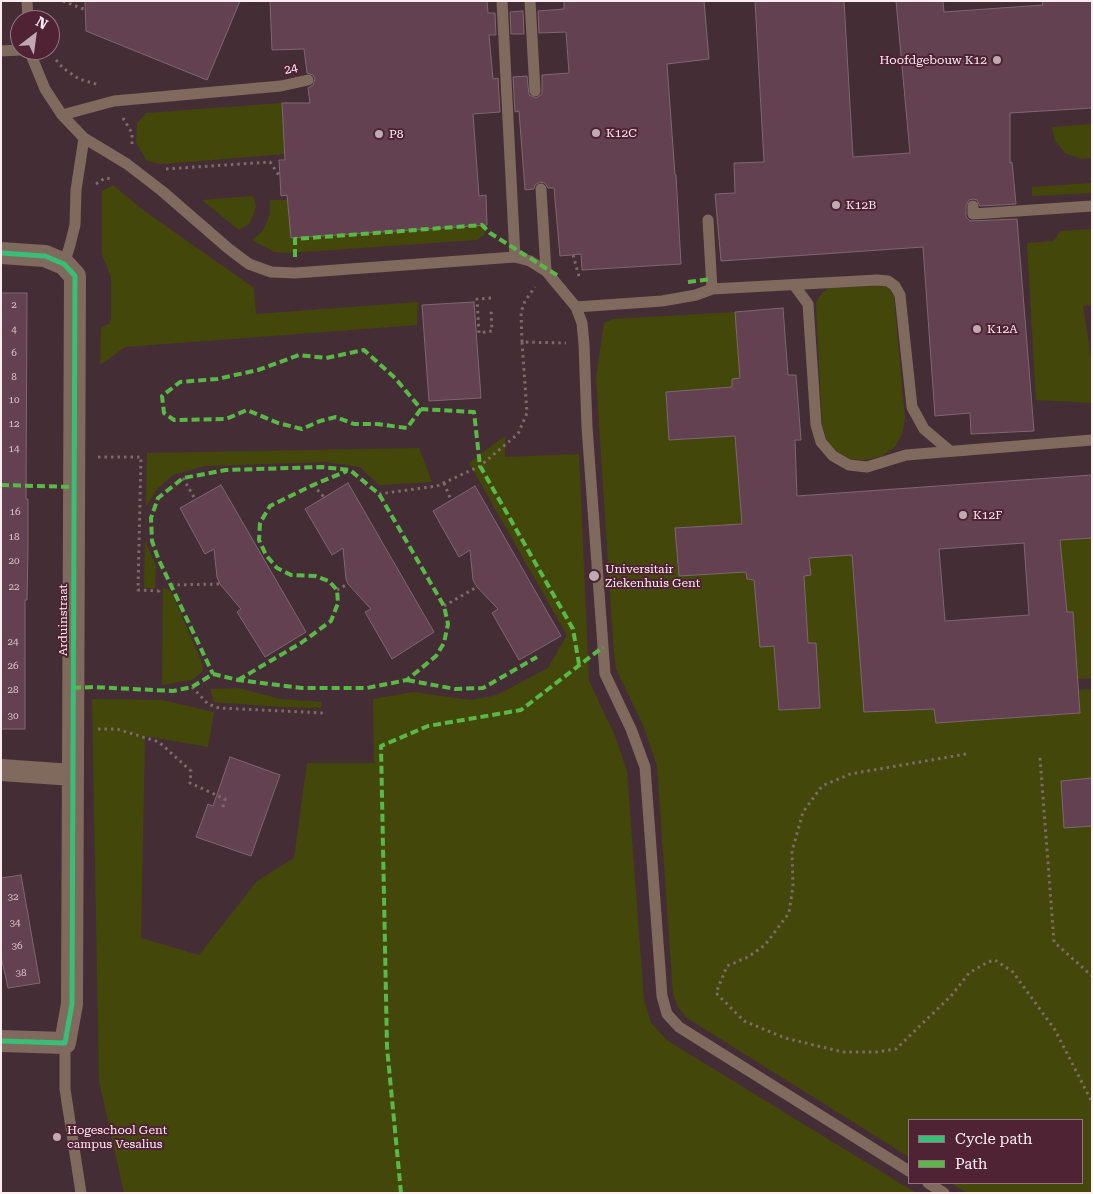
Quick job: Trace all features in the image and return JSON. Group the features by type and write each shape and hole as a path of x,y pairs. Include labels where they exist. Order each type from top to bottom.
{"street":[{"path":"1,253 45,256 64,264"},
{"name":"Arduinstraat","path":"64,264 75,276 72,1004 65,1044"},
{"path":"1,770 73,775"},
{"path":"1,1041 65,1044"}],"lane":[{"path":"502,1 514,257"},
{"path":"530,1 535,91"},
{"path":"33,60 45,89 62,115 84,138 127,164 162,191 229,250 249,264 271,272 295,273 514,257 530,261 546,271 576,307 582,323 584,344 587,427 606,674 632,729 645,767 662,996 667,1014 680,1027 908,1170"},
{"name":"24","path":"62,115 114,101 281,86 308,80"},
{"path":"64,264 75,225 76,190 84,138"},
{"path":"541,189 546,271"},
{"path":"972,206 973,214 1092,206"},
{"path":"708,220 712,288"},
{"path":"576,307 662,301 696,295 712,288 888,281 895,286 900,295 912,407 924,429 950,451"},
{"path":"794,285 808,304 816,426 821,442 833,456 848,464 866,467 906,455 1092,440"},
{"path":"65,1044 65,1089 80,1193"},
{"path":"930,1184 944,1193"}],"path":[{"path":"63,1 86,10"},
{"path":"161,170 270,162 280,177"},
{"path":"93,190 95,184 105,178 117,179"},
{"path":"489,259 491,298 492,331 479,333 477,299 491,298"},
{"path":"379,494 437,486 444,483 480,466 518,434 527,413 521,312 525,301 546,271"},
{"path":"522,342 584,344"},
{"path":"96,458 141,457 138,590 159,591 159,588"},
{"path":"183,478 195,499"},
{"path":"444,483 451,500"},
{"path":"313,484 324,497"},
{"path":"171,585 220,584"},
{"path":"336,590 348,584"},
{"path":"444,606 477,587"},
{"path":"192,687 208,704 219,708 323,713"},
{"path":"94,729 117,729 160,742 191,771 190,784 226,799 222,810"},
{"path":"966,754 850,774 822,786 803,812 796,835 792,851 793,886 789,913 765,945 748,957 727,966 716,993 744,1021 786,1038 843,1052 877,1052 896,1049 944,1002 969,974 988,962 995,960 1013,972 1055,1030 1092,1102"},
{"path":"1040,758 1054,942 1092,976"}],"green space":[{"path":"282,103 285,154 162,164 147,161 136,142 137,123 146,113"},
{"path":"1092,124 1092,158 1081,159 1065,153 1055,141 1052,127"},
{"path":"1092,183 1092,193 1032,196 1032,187"},
{"path":"113,185 143,210 254,288 256,314 418,302 417,325 125,347 100,365 101,327 109,324 111,318 111,277 102,254 102,191"},
{"path":"253,196 256,206 253,216 249,224 239,230 202,200"},
{"path":"270,200 288,200 291,238 487,225 484,235 476,240 288,253 274,252 252,240 263,231 270,214"},
{"path":"1092,229 1092,305 1083,306 1092,364 1092,403 1036,400 1027,243 1054,241 1060,231"},
{"path":"886,287 891,290 894,297 905,419 902,434 895,447 882,456 866,460 850,459 836,451 827,440 822,425 816,302 823,292 829,288"},
{"path":"735,312 740,378 732,379 732,387 666,393 669,440 735,436 742,524 675,528 679,575 746,572 747,579 754,580 760,646 774,646 779,710 820,707 816,643 808,643 804,576 811,575 808,533 852,555 864,712 934,709 936,723 1080,713 1079,690 1092,689 1092,778 1061,781 1064,828 1092,826 1092,1193 967,1193 953,1184 1083,1184 1083,1119 908,1119 908,1156 687,1018 678,1007 673,994 657,765 643,725 616,669 614,654 596,377 604,323 613,319"},
{"path":"505,436 505,457 579,454 589,681 615,736 627,771 644,1000 651,1023 668,1041 916,1193 124,1193 99,1081 92,699 162,700 214,712 208,747 145,736 141,938 199,955 257,881 294,858 307,763 374,763 373,699 413,692 470,700 497,695 548,668 567,635 469,463"},
{"path":"419,448 432,482 379,485 360,467 326,462 204,466 173,475 157,489 146,507 147,453"},
{"path":"1092,538 1092,678 1078,679 1073,612 1067,612 1060,540"},
{"path":"145,541 156,566 155,588 144,588"},
{"path":"163,588 171,591 202,663 203,671 192,680 162,685"},
{"path":"238,688 281,699 322,702 321,708 214,702 210,689"}],"building":[{"path":"85,1 240,1 207,80 86,31"},
{"name":"P8","path":"270,1 487,1 488,13 495,13 496,35 489,35 493,79 498,78 500,112 473,114 479,196 486,195 487,225 291,238 287,195 281,196 279,160 285,160 282,103 310,103 308,88 313,85 315,79 313,75 307,73 304,49 272,50"},
{"name":"K12C","path":"564,1 704,1 709,59 667,64 681,264 582,270 581,254 560,256 554,188 548,188 545,183 540,182 535,185 534,189 525,190 519,111 515,112 513,77 527,76 529,95 536,98 542,94 542,75 569,73 566,32 539,33 538,11 564,9"},
{"path":"755,1 844,1 853,157 910,153 896,1 943,1 944,12 1043,5 1042,1 1092,1 1092,108 1010,113 1010,163 1012,162 1016,204 980,206 977,200 973,199 969,200 966,206 966,217 970,221 1017,219 1034,431 971,434 970,413 935,416 923,247 721,261 715,194 735,193 734,163 764,162"},
{"path":"523,11 524,34 511,34 510,12"},
{"path":"1,293 27,293 26,499 28,499 28,549 27,600 25,600 25,729 1,729"},
{"path":"474,302 481,398 429,401 422,305"},
{"name":"K12F","path":"783,308 788,375 796,375 801,440 795,440 797,496 1092,475 1092,538 1060,540 1067,612 1073,612 1080,713 936,723 934,709 864,712 852,555 809,558 811,575 804,576 808,643 816,643 820,708 779,710 774,646 760,647 754,580 747,579 746,572 679,576 675,528 742,524 735,436 669,440 666,392 732,387 732,379 740,378 735,312","holes":["1024,543 1029,615 945,621 939,549"]},
{"path":"348,483 434,632 392,659 365,612 371,609 348,584 343,548 332,555 305,509"},
{"path":"221,485 306,632 265,657 237,612 241,609 220,584 217,577 214,549 205,554 180,508"},
{"path":"475,486 561,636 519,660 492,613 498,609 477,587 473,580 470,550 459,557 433,511"},
{"path":"230,757 280,775 251,856 196,837 208,804 213,806"},
{"path":"1092,778 1092,826 1064,828 1061,781"},
{"path":"21,875 40,983 8,988 1,956 1,878"}],"marked path":[{"path":"295,257 295,239 482,225 490,233 560,277"},
{"path":"688,282 711,279"},
{"path":"421,409 407,428 377,424 354,424 336,417 320,421 302,429 278,423 247,410 226,419 174,420 164,413 162,396 180,382 217,379 258,370 299,355 326,358 364,350 395,378 421,409 474,412 480,466 573,629 579,664"},
{"path":"73,688 93,687 173,691 192,687 213,674 238,680 302,688 367,688 407,680 436,656 444,643 448,624 444,606 379,494 350,470 321,467 226,470 183,478 158,498 151,518 152,541 158,558 213,674"},
{"path":"238,680 301,643 331,621 338,603 337,590 329,581 315,576 291,575 277,568 266,555 259,540 260,523 270,506 347,471"},
{"path":"1,485 74,487"},
{"path":"401,1193 387,1047 381,746 428,726 521,710 603,647"},
{"path":"407,680 455,689 483,688 537,657"}],"cycle path":[{"path":"1,253 45,256 64,264 75,276 72,1004 65,1043 1,1041"}],"place":[{"name":"Hoofdgebouw K12","path":"997,60"},
{"name":"K12C","path":"596,133"},
{"name":"P8","path":"379,134"},
{"name":"K12B","path":"836,205"},
{"name":"K12A","path":"977,329"},
{"name":"K12F","path":"963,515"},
{"name":"Universitair Ziekenhuis Gent","path":"594,576"},
{"name":"Hogeschool Gent campus Vesalius","path":"57,1137"}]}
